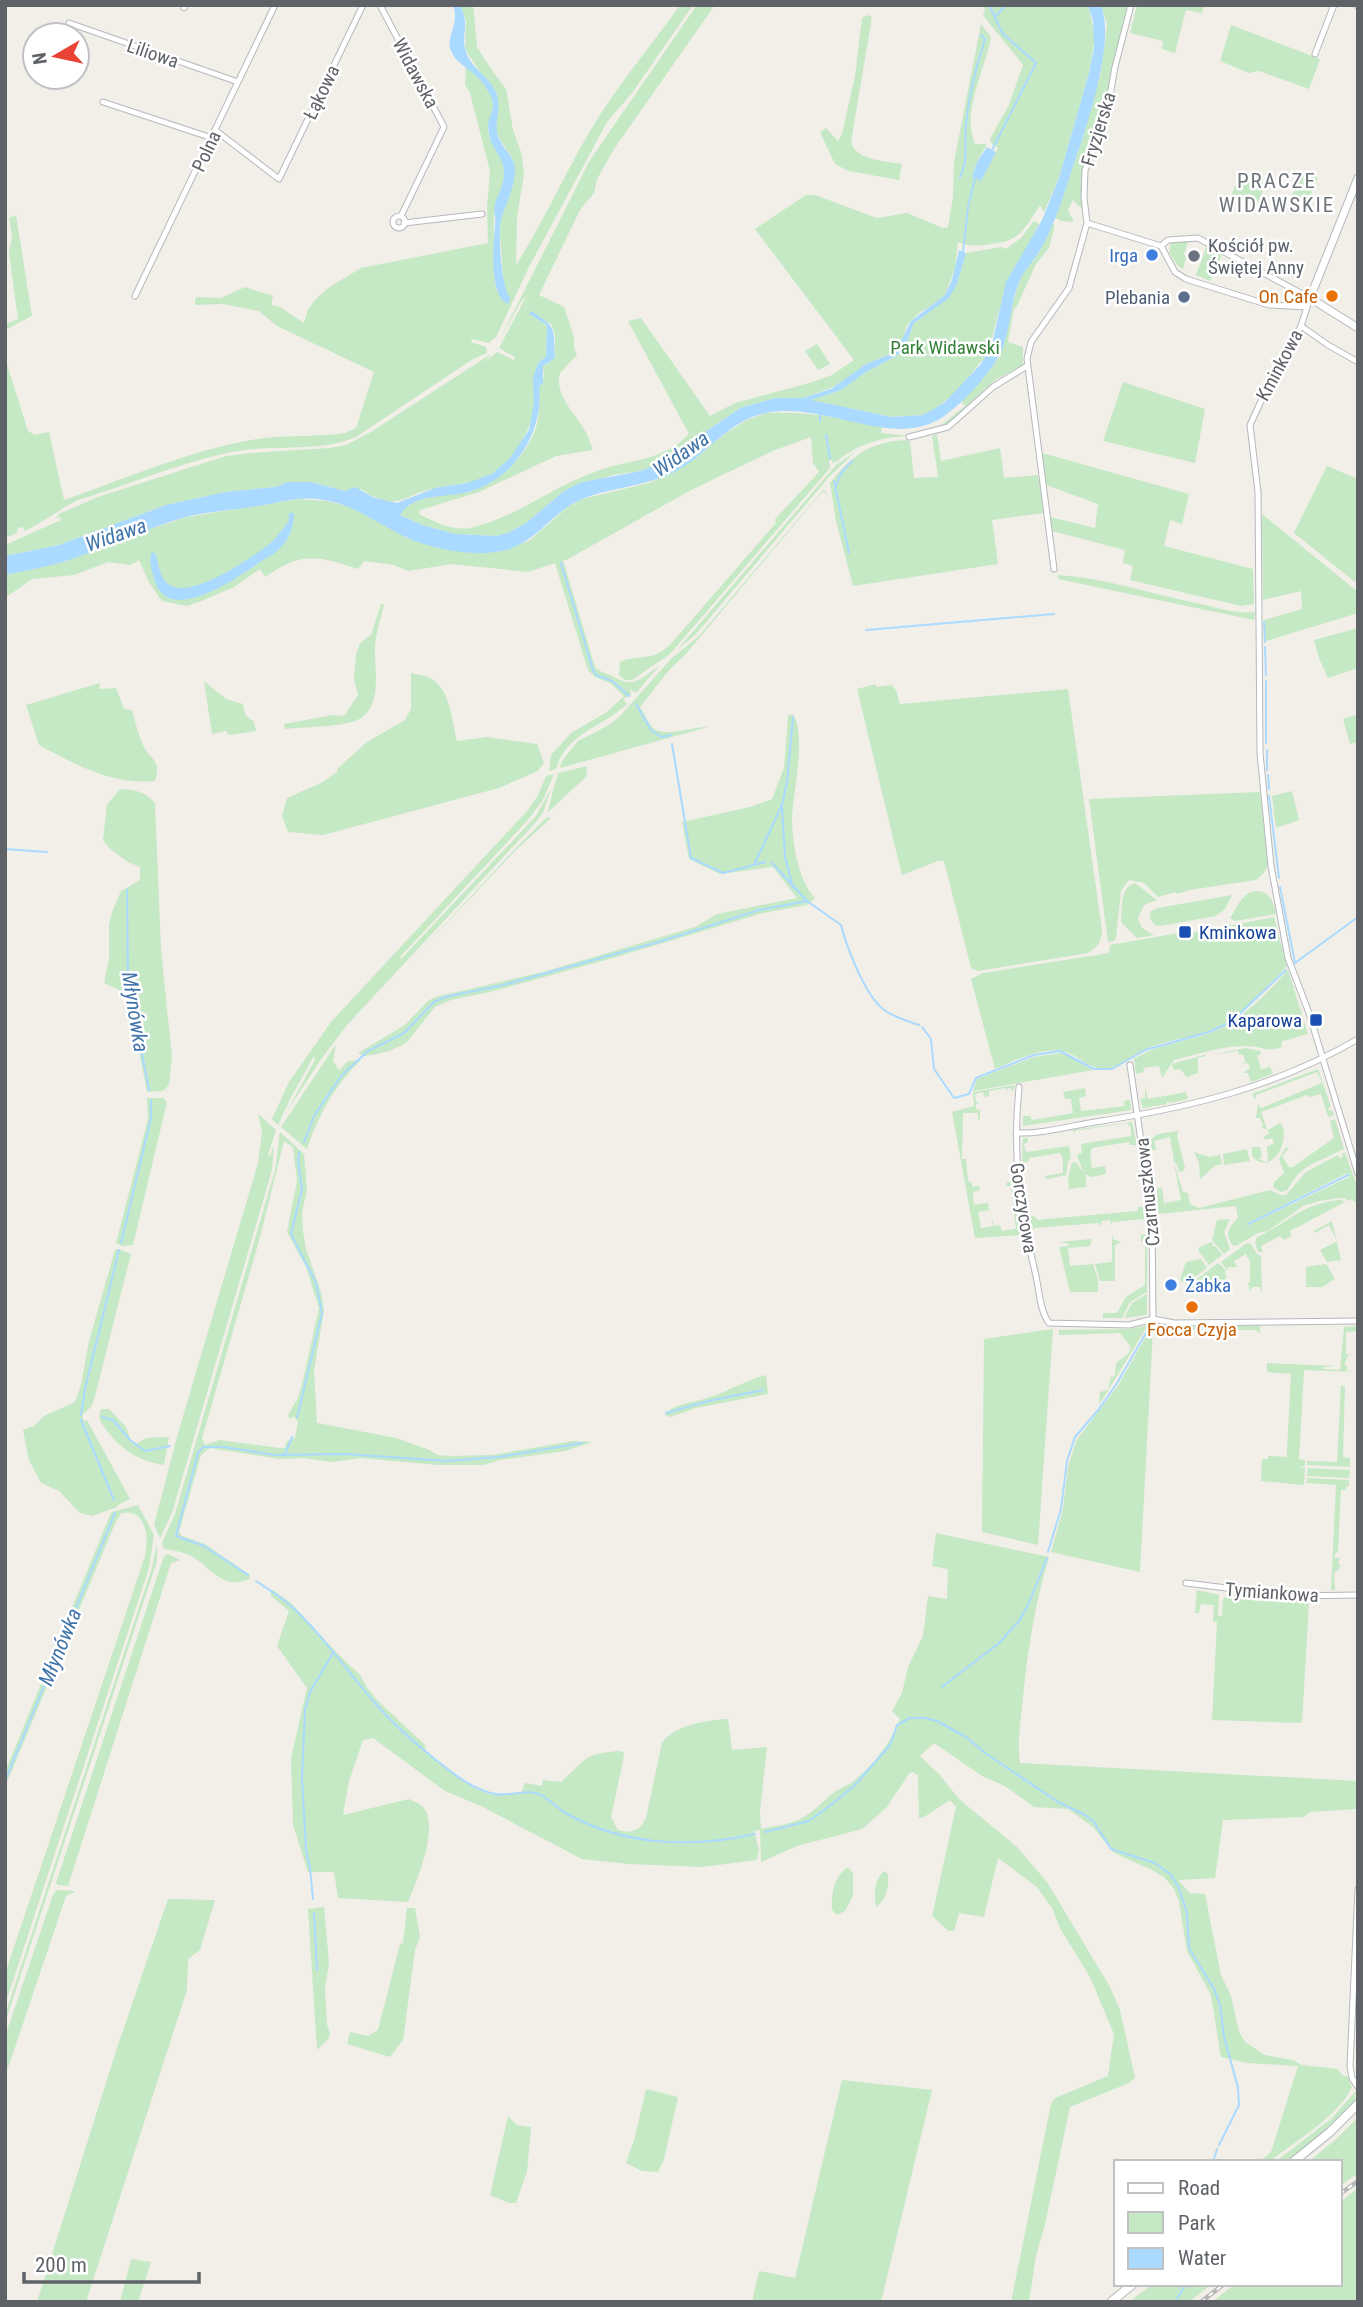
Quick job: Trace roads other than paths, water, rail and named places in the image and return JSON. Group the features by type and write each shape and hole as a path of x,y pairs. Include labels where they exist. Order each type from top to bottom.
{"main road":[{"path":"1295,2160 1330,2132 1358,2104"},
{"path":"1111,2302 1131,2286"}],"street":[{"name":"Polna","path":"135,296 275,5"},
{"name":"Łąkowa","path":"215,130 279,178 363,5"},
{"name":"Widawska","path":"380,5 444,127 401,216"},
{"name":"Fryzjerska","path":"1054,569 1027,366 1031,342 1066,295 1087,223 1085,170 1107,113 1115,67 1131,5"},
{"path":"1315,54 1334,5"},
{"name":"Liliowa","path":"91,31 238,82"},
{"path":"103,102 212,138"},
{"path":"1310,298 1355,195 1358,178"},
{"path":"404,223 401,216 394,218 394,225 399,228 404,223 482,214"},
{"path":"1087,223 1161,246 1175,272 1186,279 1269,305 1307,307"},
{"path":"1161,246 1168,240 1188,237 1202,240 1310,298 1358,328"},
{"name":"Kminkowa","path":"1310,298 1303,327 1255,410 1250,429 1258,492 1260,753 1271,866 1288,958 1309,1013 1358,1174"},
{"path":"1303,327 1358,362"},
{"path":"909,438 948,427 993,387 1027,366"},
{"path":"1016,1133 1178,1108 1239,1092 1293,1073 1358,1039"},
{"name":"Czarnuszkowa","path":"1130,1065 1152,1217 1153,1319"},
{"name":"Gorczycowa","path":"1019,1087 1017,1178 1022,1214 1045,1317 1051,1324 1129,1325 1153,1319"},
{"path":"1153,1319 1174,1322 1358,1321"},
{"name":"Tymiankowa","path":"1186,1583 1292,1596 1358,1595"},
{"path":"1358,1889 1350,2066 1352,2078 1358,2087"}],"water":[{"path":"453,5 460,5 463,13 464,46 469,59 496,92 497,132 515,168 513,186 500,227 502,272 510,298 508,304 497,291 494,268 494,209 504,173 489,134 492,99 481,81 457,60 451,51 450,41 455,19"},
{"name":"Widawa","path":"1088,5 1101,5 1105,23 1105,44 1089,118 1059,208 1038,254 1020,280 1006,336 994,364 956,407 938,420 903,429 800,412 765,413 741,422 690,462 667,476 580,500 518,546 496,552 452,551 430,546 410,539 342,505 330,501 301,499 186,517 69,560 5,575 5,556 59,545 166,505 225,492 275,487 288,482 311,482 345,491 355,487 375,498 397,503 435,488 467,483 492,474 510,458 529,430 534,403 533,378 538,363 546,357 547,325 529,314 531,311 550,325 555,358 543,366 543,383 539,387 536,422 521,454 497,479 481,488 420,500 400,515 422,525 456,534 497,536 526,523 564,491 582,482 641,471 660,463 740,408 775,398 803,398 831,389 866,364 896,352 911,321 945,295 952,280 959,250 966,253 957,284 949,298 914,323 904,348 896,356 866,372 841,390 811,400 892,417 923,415 944,403 981,364 992,344 1006,282 1042,220 1059,178 1094,47 1093,21"},
{"path":"987,147 996,152 981,181 972,177 977,162"},
{"path":"289,513 294,513 292,529 274,554 205,594 188,599 173,599 162,593 151,569 152,552 156,554 161,574 168,584 178,588 190,587 218,577 267,546 289,521"}],"waterway":[{"path":"989,5 1003,34 1036,63 992,150"},
{"path":"995,17 1006,5"},
{"path":"960,177 965,158 969,102 985,39 981,35"},
{"path":"963,252 968,207 975,178"},
{"path":"820,412 820,421"},
{"path":"826,435 830,458"},
{"path":"835,488 841,473 852,461"},
{"path":"834,481 849,553"},
{"path":"561,563 593,670 596,675 612,681 629,696"},
{"path":"866,630 1054,614"},
{"path":"1264,622 1265,642"},
{"path":"1265,647 1266,675"},
{"path":"1266,681 1266,743"},
{"path":"636,704 651,730 661,737 671,735"},
{"path":"755,863 782,805 787,782 793,717"},
{"path":"672,744 691,858 723,873 765,862"},
{"path":"1267,750 1267,770"},
{"path":"1268,775 1269,789"},
{"path":"1269,796 1279,878"},
{"path":"782,807 785,857 793,888"},
{"path":"5,849 47,852"},
{"path":"772,863 807,901 841,925 858,970 876,1002 891,1014 919,1025"},
{"path":"1280,887 1295,963 1358,917"},
{"name":"Młynówka","path":"127,890 128,983 149,1090"},
{"path":"304,1142 314,1116 341,1076 368,1051 404,1033 434,1002 662,941 759,910 807,901"},
{"path":"922,1027 931,1039 934,1069 954,1098 969,1094 976,1078 1034,1055 1060,1051 1094,1069 1112,1069 1145,1050 1209,1032 1231,1022 1286,970"},
{"name":"Młynówka","path":"121,1243 151,1118 151,1100"},
{"path":"297,1418 322,1313 316,1283 291,1234 302,1189 299,1152"},
{"path":"1248,1224 1348,1175"},
{"name":"Młynówka","path":"81,1415 119,1250"},
{"path":"1048,1552 1061,1509 1067,1461 1075,1437 1117,1383 1150,1326"},
{"path":"666,1413 763,1390"},
{"path":"102,1417 113,1420 130,1440 145,1451 170,1446"},
{"name":"Młynówka","path":"81,1420 114,1500"},
{"path":"285,1454 292,1437"},
{"path":"248,1575 204,1546 176,1536 198,1453 203,1447 224,1447 275,1455 345,1454 447,1461 499,1457 582,1443"},
{"name":"Młynówka","path":"5,1781 115,1513"},
{"path":"942,1687 999,1643 1019,1621 1047,1558"},
{"path":"256,1581 283,1599 302,1617 397,1727 447,1769 474,1786 496,1794 537,1793 565,1813 591,1825 637,1838 684,1842 755,1834"},
{"path":"313,1899 306,1850 302,1778 305,1710 310,1692 333,1653"},
{"path":"765,1832 809,1821 855,1785 890,1745 897,1725 910,1718 925,1718 937,1721 966,1737 985,1753 1058,1802 1085,1815 1094,1822 1111,1849 1155,1863 1171,1875 1179,1888 1187,1913 1189,1948 1214,1989 1220,2005 1224,2036 1238,2088 1239,2105 1219,2145"},
{"path":"314,1913 317,1970"},
{"path":"1214,2160 1217,2149"},
{"path":"1175,2302 1185,2286"}],"railway":[{"path":"1342,2193 1358,2181"},
{"path":"1201,2302 1221,2286"}],"place":[{"name":"Irga","path":"1152,255"},
{"name":"Kościół pw. Świętej Anny","path":"1194,256"},
{"name":"On Cafe","path":"1332,296"},
{"name":"Plebania","path":"1184,297"},
{"name":"Kminkowa","path":"1185,932"},
{"name":"Kaparowa","path":"1316,1020"},
{"name":"Żabka","path":"1171,1285"},
{"name":"Focca Czyja","path":"1192,1307"}],"district":[{"name":"PRACZE WIDAWSKIE","path":"1277,193"}],"park label":[{"name":"Park Widawski","path":"945,347"}]}
